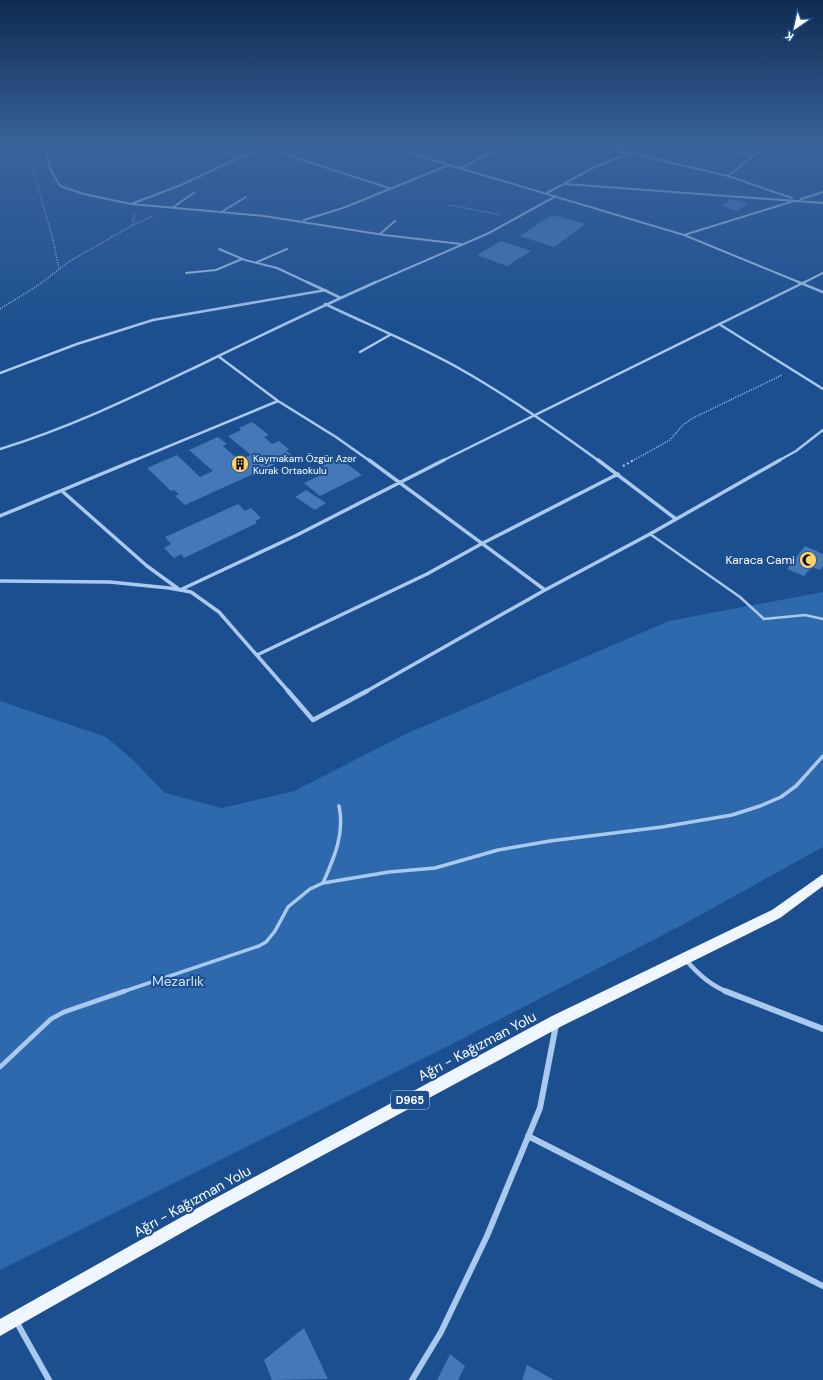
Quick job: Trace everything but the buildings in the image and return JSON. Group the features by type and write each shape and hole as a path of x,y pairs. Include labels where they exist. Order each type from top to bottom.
{"main road":[{"name":"Ağrı - Kağızman Yolu","path":"0,1328 216,1206 557,1021 776,914 823,879"}],"street":[{"path":"196,209 302,220 380,234 464,244"},
{"path":"302,220 337,209"},
{"path":"0,449 39,437 108,409 325,304 489,234 534,209"},
{"path":"600,209 684,235 823,292"},
{"path":"684,235 764,209"},
{"path":"380,234 395,221"},
{"path":"219,249 242,259 277,268 341,298"},
{"path":"257,262 287,249"},
{"path":"186,273 216,270 242,259"},
{"path":"180,590 295,536 400,482 823,273"},
{"path":"0,373 77,344 153,320 326,290"},
{"path":"325,304 390,334 479,380 616,473 676,519"},
{"path":"719,324 823,389"},
{"path":"360,352 390,334"},
{"path":"218,356 278,401 336,437 400,482 545,590"},
{"path":"0,516 278,401"},
{"path":"0,581 110,582 191,592 219,612 313,720 403,671 545,590 650,534 796,451 823,430"},
{"path":"256,655 427,574 616,473"},
{"path":"62,491 147,566 180,590"},
{"path":"685,958 696,972 720,989 823,1029"},
{"path":"412,1380 440,1332 487,1236 540,1108 557,1021"},
{"path":"528,1136 823,1286"},
{"path":"16,1320 49,1380"}],"lane":[{"path":"650,534 740,597 764,619 805,615 823,619"},
{"path":"0,1066 51,1019 64,1012 259,946 271,937 288,907 310,888 323,883 389,872 435,868 498,850 550,841 704,821 732,815 781,798 796,786 823,756"},
{"path":"323,883 336,850 342,824 342,814 339,806"}],"path":[{"path":"45,209 57,250 59,269"},
{"path":"467,209 521,217"},
{"path":"0,309 25,294 70,261 133,225 158,214"},
{"path":"616,473 633,460 662,446 684,425 694,418 792,370"}],"green space":[{"name":"Mezarlık","path":"823,592 823,847 684,924 450,1045 0,1270 0,701 106,737 133,760 165,793 222,808 294,791 408,733 669,621"}],"place":[{"name":"Kaymakam Özgür Azer Kurak Ortaokulu","path":"240,464"},
{"name":"Karaca Cami","path":"808,560"}]}
